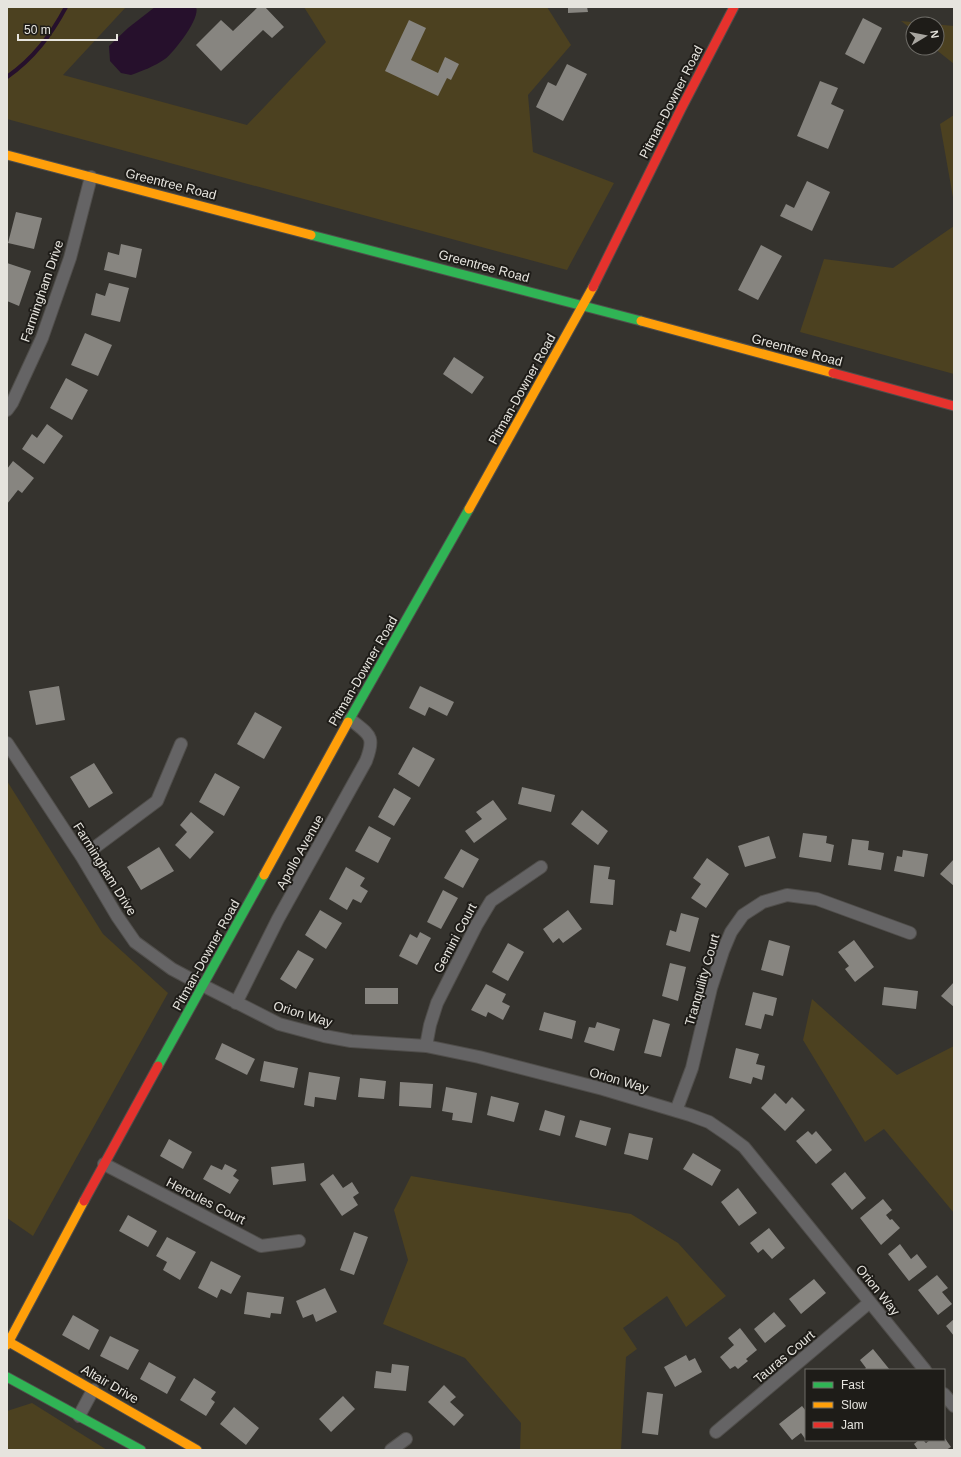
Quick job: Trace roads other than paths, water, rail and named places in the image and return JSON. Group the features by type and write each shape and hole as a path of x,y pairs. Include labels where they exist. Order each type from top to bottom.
{"street":[{"name":"Pitman-Downer Road","path":"8,1343 104,1164 204,986 350,718 584,306 690,92 734,7"},
{"name":"Greentree Road","path":"7,155 584,306 954,406"},
{"name":"Farmingham Drive","path":"7,410 12,403 42,338 70,258 91,177"},
{"name":"Apollo Avenue","path":"236,1003 278,919 366,760 372,746 370,735 350,718"},
{"name":"Farmingham Drive","path":"7,743 82,857 117,916 135,942 172,969 204,986"},
{"path":"82,857 157,801 180,744"},
{"name":"Gemini Court","path":"426,1046 430,1025 437,1003 476,926 491,901 541,867"},
{"name":"Tranquility Court","path":"676,1111 692,1068 711,988 723,951 731,932 743,915 763,902 787,895 817,899 910,933"},
{"name":"Orion Way","path":"204,986 279,1024 324,1036 351,1041 426,1046 479,1057 603,1090 709,1122 744,1148 924,1369"},
{"name":"Hercules Court","path":"104,1164 261,1246 299,1241"},
{"name":"Tauras Court","path":"716,1432 870,1302"},
{"name":"Altair Drive","path":"8,1343 197,1450"},
{"path":"7,1377 141,1450"},
{"path":"79,1416 93,1390"},
{"path":"945,1395 954,1406"},
{"path":"391,1450 406,1439"}],"waterway":[{"path":"7,77 34,54 48,36 66,7"}]}
